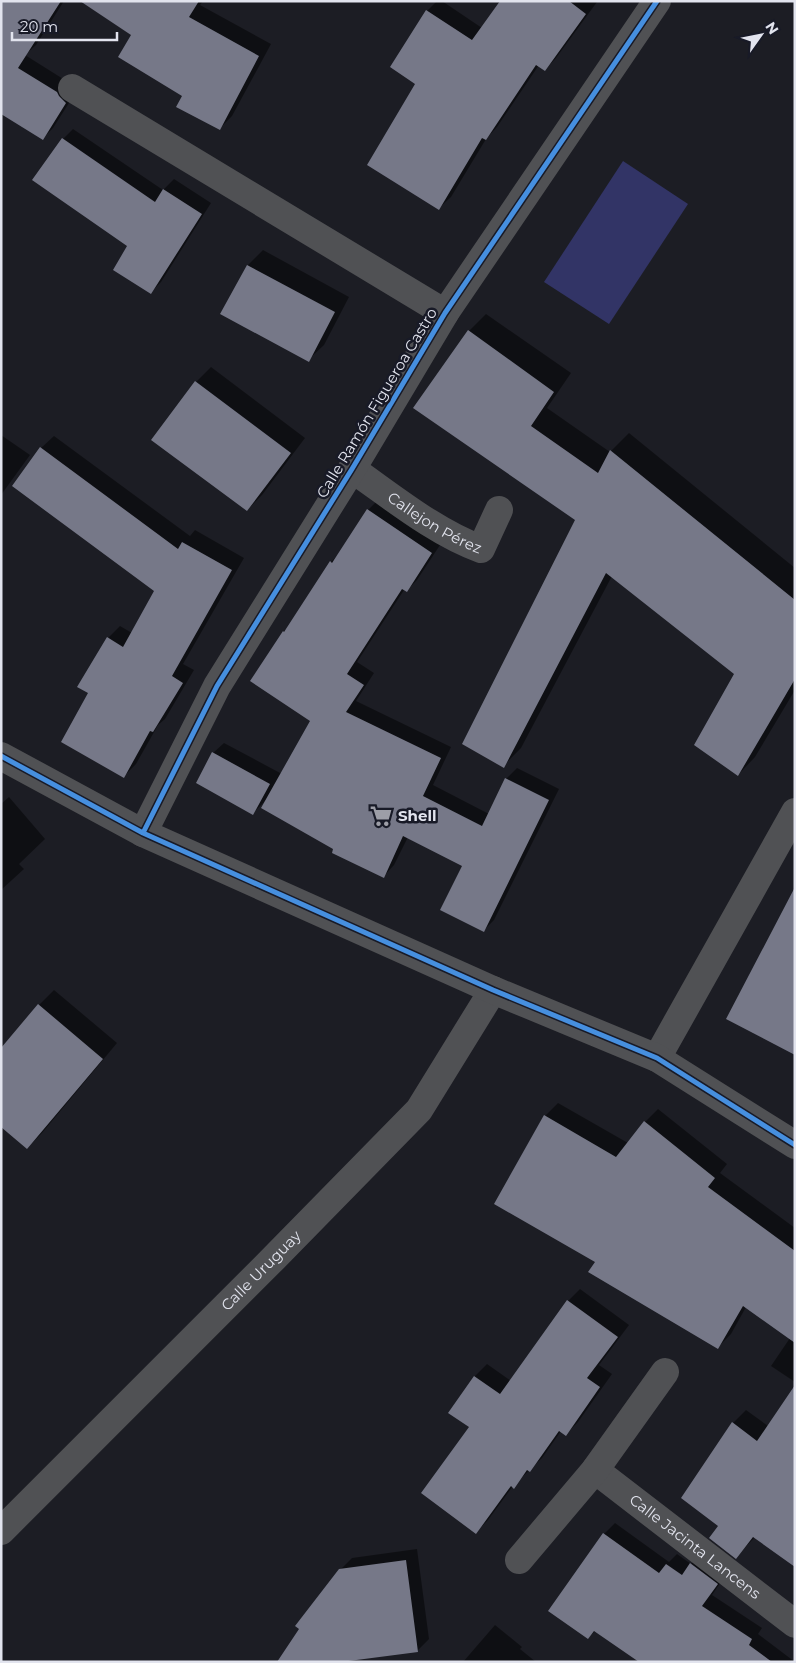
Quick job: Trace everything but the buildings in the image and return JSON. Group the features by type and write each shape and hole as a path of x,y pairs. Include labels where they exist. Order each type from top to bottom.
{"street":[{"name":"Calle Ramón Figueroa Castro","path":"144,833 216,686 352,469 445,314 657,1"},
{"path":"72,88 445,314"},
{"name":"Callejon Pérez","path":"352,469 418,515 465,544 481,550 499,510"},
{"path":"1,756 144,833 493,990 657,1058 795,1146"},
{"path":"657,1058 795,812"},
{"name":"Calle Uruguay","path":"1,1531 419,1110 493,990"},
{"path":"520,1560 595,1470 665,1372"},
{"name":"Calle Jacinta Lancens","path":"595,1470 795,1624"}],"shaded area":[{"path":"623,161 688,204 609,324 544,282"}],"cycle path":[{"path":"143,833 217,686 352,469 445,313 657,1"},
{"path":"1,756 143,833 493,990 657,1058 795,1145"}],"place":[{"name":"Shell","path":"381,816"}]}
